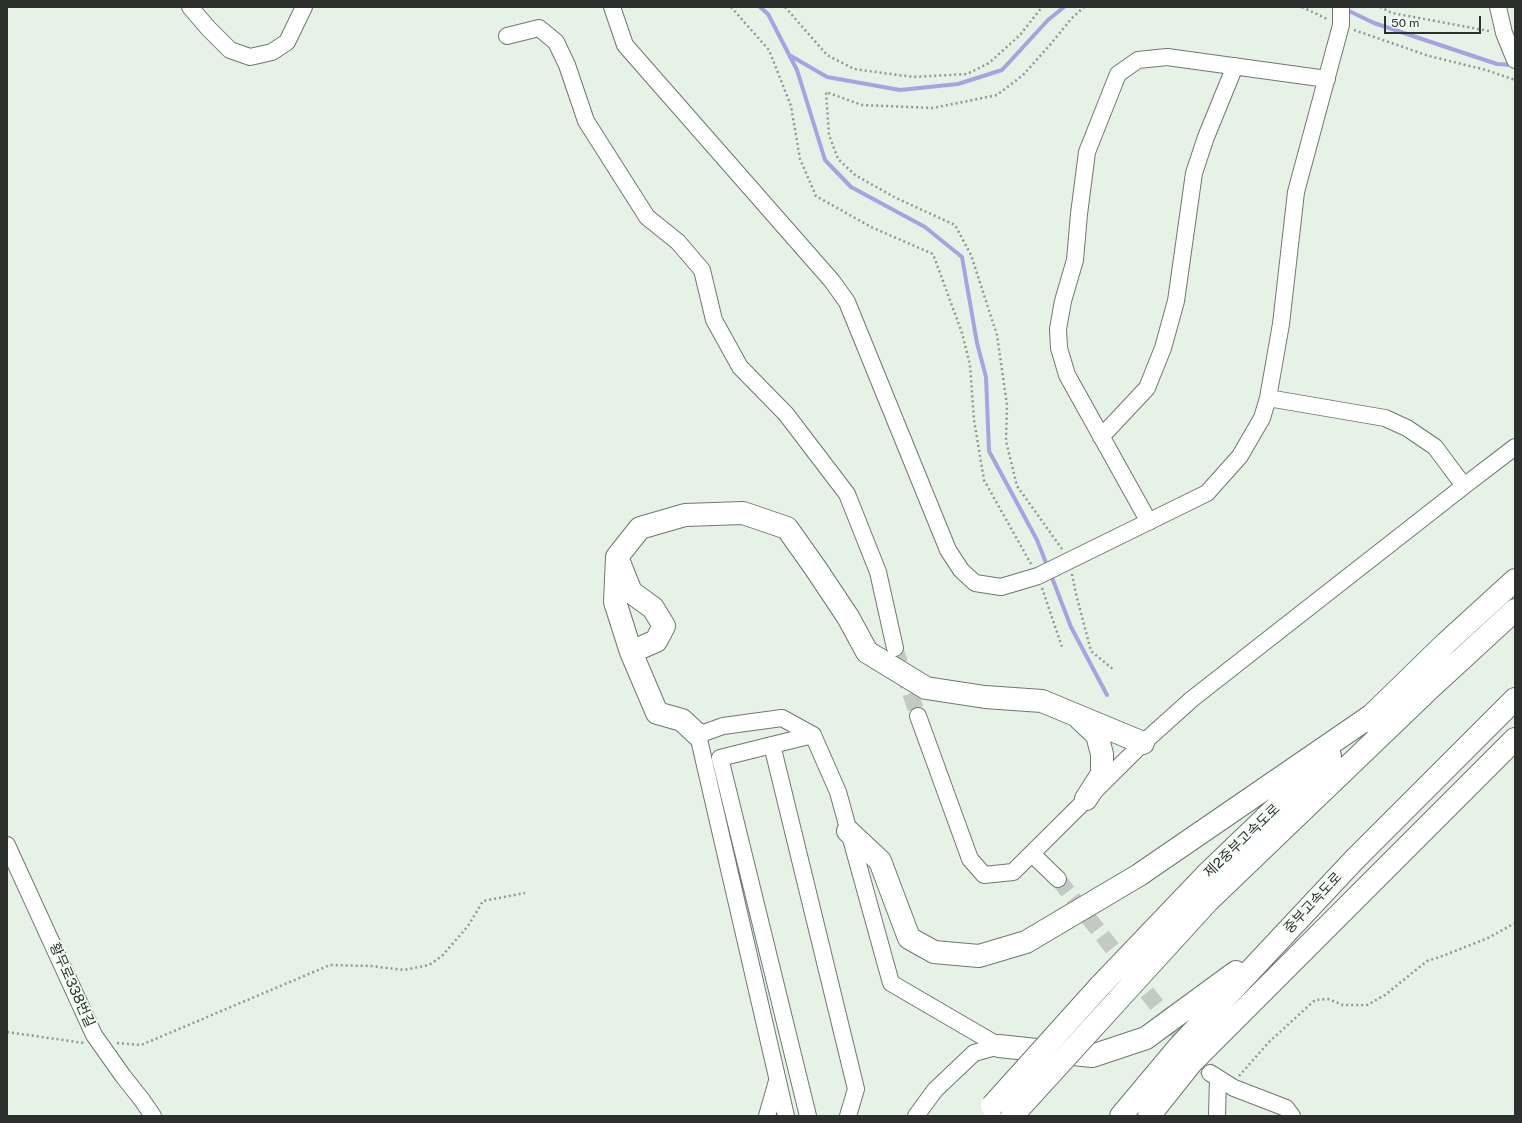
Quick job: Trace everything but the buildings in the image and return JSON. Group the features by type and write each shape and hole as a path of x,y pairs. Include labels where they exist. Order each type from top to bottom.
{"highway":[{"path":"698,735 682,720 657,713 631,652 615,602 617,557 640,528 685,515 743,513 787,528 840,605 868,652 926,688 985,697 1042,701 1143,743"},
{"path":"617,557 631,592 653,608 664,626 656,641 631,652"},
{"name":"제2중부고속도로","path":"988,1111 1100,986 1206,875 1378,711 1446,643 1515,580"},
{"name":"제2중부고속도로","path":"1012,1116 1208,901 1424,694 1515,610"},
{"name":"중부고속도로","path":"1121,1116 1178,1048 1281,937 1354,860 1515,699"},
{"path":"848,831 880,862 909,938 934,952 979,956 1026,942 1138,875 1378,711"},
{"path":"1076,715 1097,735 1102,754 1102,774 1086,799"},
{"name":"중부고속도로","path":"1149,1116 1192,1062 1515,739"},
{"path":"999,1046 1092,1056 1146,1038 1281,937"}],"street":[{"path":"190,7 230,50 250,57 272,52 287,42 304,7"},
{"path":"612,7 624,45 832,281 847,302 948,550 961,570 975,583 1001,587 1038,576 1207,493 1240,456 1262,418 1268,398 1281,324 1296,192 1341,25 1341,7"},
{"path":"1498,7 1505,37 1515,60"},
{"path":"507,36 539,28 556,42 567,65 586,121 647,217 678,242 702,270 714,320 740,367 786,414 847,494 878,572 895,648"},
{"path":"1148,522 1067,375 1058,348 1058,329 1062,301 1075,260 1087,152 1118,74 1138,60 1167,57 1327,79"},
{"path":"1101,436 1147,388 1163,348 1176,301 1194,173 1206,137 1235,66"},
{"path":"1268,398 1385,418 1407,428 1435,448 1464,486"},
{"path":"918,716 970,859 984,875 1013,872 1143,743 1192,699 1515,447"},
{"path":"786,1116 698,735 722,726 782,718 813,735 838,792 891,983 999,1046"},
{"path":"808,1116 720,758 813,735"},
{"path":"772,745 856,1089 848,1116"},
{"name":"황무로338번길","path":"7,845 94,1035 153,1116"},
{"path":"1032,854 1058,879"},
{"path":"916,1116 935,1090 974,1053 999,1046"},
{"path":"1217,1116 1214,1076 1234,1088 1286,1108 1292,1116"},
{"path":"767,1116 777,1080"}],"path":[{"path":"731,7 769,50 791,106 800,159 816,196 870,228 933,254 962,332 970,365 974,420 984,480 1038,576 1062,647"},
{"path":"785,7 827,55 854,70 913,77 967,74 989,63 1020,35 1042,7"},
{"path":"1084,7 1072,18 1023,75 997,95 933,108 862,105 826,92 829,136 838,159 855,175 896,198 955,225 971,255 997,335 1007,405 1006,441 1016,486 1069,560 1076,594 1092,651 1114,670"},
{"path":"1302,7 1341,25 1429,56 1486,70 1515,80"},
{"path":"1380,7 1392,13 1505,37"},
{"path":"7,1032 78,1043 100,1042 141,1045 330,965 371,966 404,970 429,965 442,956 468,926 483,901 525,893"},
{"path":"1234,1088 1239,1075 1268,1042 1315,1000 1328,999 1343,1005 1366,1005 1385,995 1427,961 1488,938 1515,923"}],"waterway":[{"path":"760,7 768,14 797,70 825,160 851,187 925,227 962,257 977,343 986,377 989,451 1037,540 1048,568"},
{"path":"791,56 827,77 900,90 958,84 1002,70 1048,20 1064,7"},
{"path":"1345,9 1374,23 1497,64 1513,65"},
{"path":"1051,575 1071,627 1107,695"}],"tunnel":[{"path":"895,648 918,716"},
{"path":"1058,879 1210,1073"}]}
